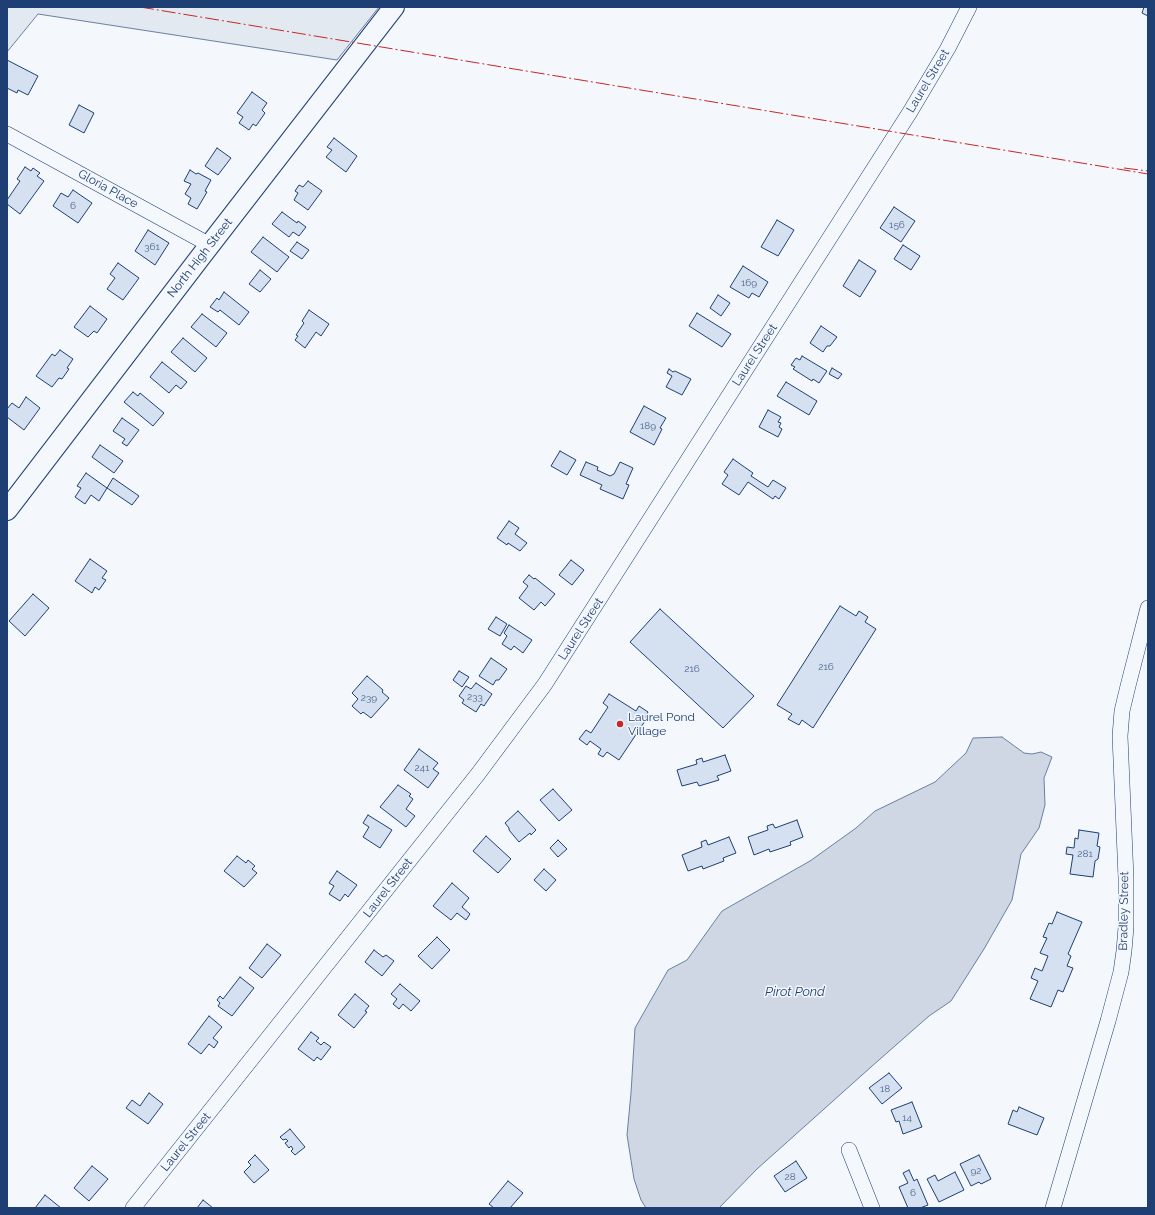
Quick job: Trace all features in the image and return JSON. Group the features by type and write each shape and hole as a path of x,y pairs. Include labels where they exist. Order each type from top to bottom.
{"main road":[{"name":"North High Street","path":"7,510 394,7"}],"street":[{"name":"Laurel Street","path":"133,1208 478,774 530,705 611,582 893,139 934,72 969,7"},
{"name":"Gloria Place","path":"7,134 210,245"},
{"name":"Bradley Street","path":"1053,1208 1121,972 1126,927 1126,878 1120,736 1122,712 1148,608"},
{"path":"849,1150 872,1208"}],"shaded area":[{"path":"7,7 379,7 337,60 38,14 7,52"}],"water":[{"name":"Pirot Pond","path":"1002,737 1024,753 1032,754 1041,752 1052,757 1044,778 1045,805 1039,828 1021,854 1012,900 984,949 951,1001 929,1016 871,1067 757,1169 719,1208 646,1208 641,1200 634,1179 627,1135 635,1028 668,970 687,960 722,911 810,861 856,828 875,811 935,782 966,753 973,738"}],"building":[{"path":"1144,7 1148,7 1148,16 1142,13"},
{"path":"7,60 38,76 28,95 18,90 17,93 7,88"},
{"path":"252,92 267,103 262,110 265,113 256,126 253,124 249,130 239,123 243,117 237,113"},
{"path":"79,105 94,113 84,133 69,125"},
{"path":"334,138 357,156 346,172 326,157 332,150 327,147"},
{"path":"217,148 231,158 218,175 205,166"},
{"path":"25,167 31,171 33,168 40,173 37,176 44,181 20,214 7,204 7,200 20,181 17,179"},
{"path":"190,170 211,180 205,191 207,192 197,209 188,204 191,198 185,194 191,184 184,181"},
{"path":"308,181 322,191 308,210 294,200 298,193 295,191 299,185 303,187"},
{"path":"73,190 92,203 78,223 53,206 61,193 68,197"},
{"path":"894,207 915,221 901,242 880,228"},
{"path":"282,212 297,223 298,221 306,227 299,236 293,232 289,237 272,224"},
{"path":"777,220 794,230 778,256 761,247"},
{"path":"148,230 169,243 155,265 135,251"},
{"path":"263,237 289,257 277,272 251,252"},
{"path":"297,242 309,250 302,259 290,251"},
{"path":"903,245 920,256 911,270 894,259"},
{"path":"859,260 876,271 860,297 843,286"},
{"path":"118,263 139,278 123,300 107,289 115,278 110,274"},
{"path":"743,266 768,282 759,297 752,293 749,298 730,287"},
{"path":"260,270 271,279 260,292 249,284"},
{"path":"224,292 249,312 239,325 220,310 218,312 210,307 217,298 219,300"},
{"path":"718,295 730,303 721,316 710,308"},
{"path":"90,306 107,319 97,333 94,331 88,337 74,327"},
{"path":"309,310 329,324 321,336 316,332 305,348 295,340 298,336 296,335 304,323 302,321"},
{"path":"697,313 731,334 722,347 689,326"},
{"path":"202,314 227,333 216,347 191,327"},
{"path":"821,326 837,337 823,352 810,343"},
{"path":"183,338 207,358 195,372 171,352"},
{"path":"60,350 73,359 67,368 69,369 62,379 59,378 52,387 36,376 52,354 55,356"},
{"path":"802,356 827,371 819,383 813,379 812,381 793,369 795,367 791,365 796,358 800,360"},
{"path":"162,362 187,382 181,389 176,385 169,393 150,377"},
{"path":"832,368 842,374 838,379 829,374"},
{"path":"669,369 691,379 682,395 666,387 672,376 667,373"},
{"path":"786,382 817,401 809,415 777,396"},
{"path":"133,392 138,396 140,393 164,413 153,426 124,402"},
{"path":"26,397 40,408 24,430 7,417 7,409 12,403 19,408"},
{"path":"644,406 666,418 660,428 662,429 654,445 630,432"},
{"path":"768,410 781,417 778,422 781,423 779,427 782,429 778,437 759,427"},
{"path":"122,418 139,430 127,446 122,443 125,439 113,431"},
{"path":"100,445 123,461 114,473 92,457"},
{"path":"560,451 576,460 567,475 551,466"},
{"path":"733,459 753,473 751,476 768,487 773,480 786,488 779,499 775,496 773,499 748,482 739,495 722,484 728,475 724,472"},
{"path":"586,462 598,467 597,470 610,476 614,474 620,462 633,468 626,484 629,485 623,499 600,489 602,485 580,475"},
{"path":"86,473 107,488 99,501 91,495 85,504 75,497 81,488 77,486"},
{"path":"113,478 139,496 132,505 107,488"},
{"path":"509,521 519,528 515,534 527,543 520,551 497,538"},
{"path":"90,559 107,571 102,578 106,580 99,590 95,587 92,593 75,581"},
{"path":"571,560 584,570 572,585 559,575"},
{"path":"529,575 555,594 545,606 541,602 534,610 519,598 528,586 523,582"},
{"path":"33,594 49,608 25,636 9,621"},
{"path":"840,606 856,616 859,611 868,617 865,622 876,629 813,728 802,720 799,725 788,719 792,714 777,705"},
{"path":"660,609 754,696 723,728 630,642"},
{"path":"496,617 507,624 500,636 488,629"},
{"path":"509,625 532,640 523,653 514,646 511,650 502,644 507,636 504,633"},
{"path":"491,658 507,669 499,680 496,680 493,685 479,676"},
{"path":"459,671 469,677 462,687 453,680"},
{"path":"367,676 383,690 382,692 389,698 371,718 363,712 361,714 352,706 358,699 352,693"},
{"path":"476,683 492,694 484,706 481,704 476,712 462,703 464,700 459,696 466,686 471,689"},
{"name":"Laurel Pond Village","path":"609,694 636,711 639,706 648,712 645,717 647,718 619,760 607,752 603,757 598,754 601,749 590,741 587,745 579,739 586,730 591,733 608,707 603,703"},
{"path":"419,749 438,763 433,769 439,773 428,788 404,770"},
{"path":"725,755 731,771 717,776 719,780 699,786 697,782 682,786 677,770 697,764 696,760 702,758 703,762"},
{"path":"398,785 411,794 409,796 413,799 406,809 415,816 406,827 380,807"},
{"path":"553,789 572,810 559,821 540,800"},
{"path":"518,811 536,830 531,835 530,833 519,842 505,823"},
{"path":"368,815 392,830 380,848 363,837 369,827 363,823"},
{"path":"797,820 803,837 790,842 791,845 770,852 769,849 754,855 748,837 768,830 767,826 773,824 775,828"},
{"path":"1079,830 1099,833 1097,846 1100,847 1098,859 1095,861 1093,877 1070,874 1073,855 1066,854 1067,847 1074,848 1075,838 1078,839"},
{"path":"486,836 511,859 498,873 473,851"},
{"path":"729,837 736,853 723,858 724,861 703,869 702,866 688,871 682,855 702,847 701,842 706,840 708,845"},
{"path":"558,840 567,849 558,857 550,848"},
{"path":"237,856 246,863 248,860 255,866 252,869 257,873 244,887 224,871"},
{"path":"544,869 556,880 546,891 534,880"},
{"path":"337,871 357,885 348,897 345,894 340,901 329,894 334,886 329,883"},
{"path":"452,883 469,898 462,907 470,914 466,920 457,913 451,920 433,906"},
{"path":"1057,912 1082,922 1068,954 1071,956 1067,966 1073,968 1063,992 1058,990 1051,1007 1030,999 1038,981 1031,978 1035,968 1042,971 1048,956 1040,953 1047,938 1043,937 1049,923 1052,924"},
{"path":"437,937 450,950 432,969 418,956"},
{"path":"267,944 281,955 262,978 249,968"},
{"path":"374,950 383,957 386,955 394,961 382,976 365,962"},
{"path":"240,977 254,988 232,1016 218,1006 220,1003 217,1000 220,996 223,999"},
{"path":"400,984 420,1001 411,1011 403,1004 399,1009 393,1004 397,999 391,994"},
{"path":"355,994 369,1006 365,1011 367,1012 354,1028 338,1015"},
{"path":"209,1016 222,1027 213,1038 218,1042 214,1048 209,1044 201,1054 188,1044"},
{"path":"311,1032 319,1038 316,1041 321,1045 324,1042 331,1047 321,1060 317,1057 314,1061 298,1049"},
{"path":"889,1073 902,1088 882,1104 869,1088"},
{"path":"149,1093 163,1104 148,1124 126,1108 132,1100 140,1106"},
{"path":"912,1102 922,1127 903,1134 899,1121 896,1122 891,1110"},
{"path":"1019,1107 1044,1118 1037,1135 1008,1124 1013,1110 1017,1112"},
{"path":"290,1129 305,1147 295,1155 291,1151 293,1149 291,1146 289,1148 285,1143 288,1141 286,1139 283,1140 280,1137"},
{"path":"255,1155 269,1170 254,1183 244,1172 251,1165 248,1162"},
{"path":"979,1155 991,1179 981,1184 979,1182 971,1186 960,1164"},
{"path":"796,1161 807,1178 785,1192 774,1176"},
{"path":"92,1166 108,1179 89,1201 74,1188"},
{"path":"909,1170 914,1181 917,1179 928,1205 920,1208 908,1208 899,1187 908,1183 903,1173"},
{"path":"955,1172 964,1190 939,1202 927,1179 935,1175 938,1181"},
{"path":"508,1181 523,1193 510,1208 494,1208 489,1204"},
{"path":"45,1195 61,1208 35,1208"},
{"path":"203,1200 213,1208 197,1208"}],"power":[{"path":"140,7 1148,174"},
{"path":"1124,168 1148,171"}],"place":[{"name":"Laurel Pond Village","path":"620,724"}]}
